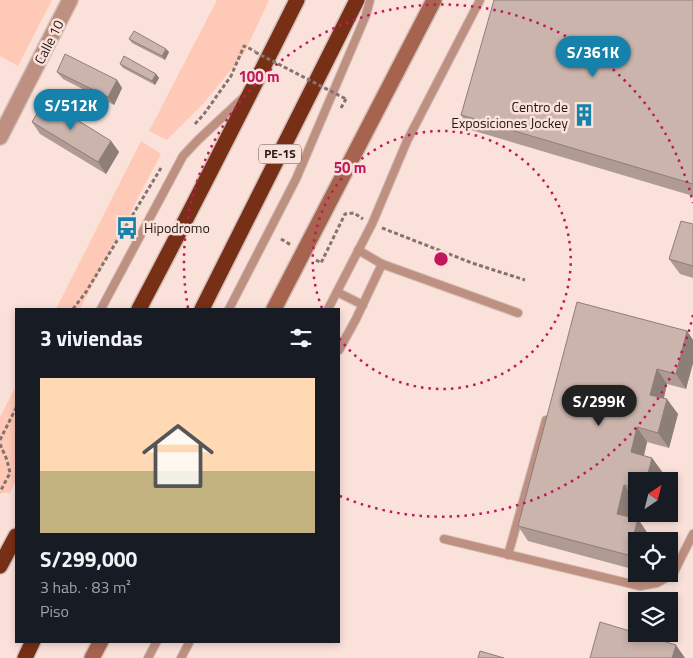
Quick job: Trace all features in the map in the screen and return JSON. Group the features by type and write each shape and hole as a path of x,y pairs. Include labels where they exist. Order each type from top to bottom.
{"highway":[{"path":"140,308 297,0"},
{"name":"PE-1S","path":"203,308 357,0"},
{"path":"0,566 15,538"},
{"path":"25,658 32,643"}],"street":[{"name":"Calle 10","path":"0,137 70,0"},
{"path":"275,308 434,0"},
{"path":"92,658 100,643"}],"lane":[{"path":"231,308 296,180 366,15 370,0"},
{"path":"329,308 372,224 407,141 480,0"},
{"path":"102,308 183,156 252,90"},
{"path":"358,250 382,264 518,313"},
{"path":"340,348 382,264"},
{"path":"337,292 363,305"},
{"path":"508,555 548,412"},
{"path":"444,539 640,586 657,583 673,574 693,534"},
{"path":"148,658 156,643"},
{"path":"181,658 189,643"}],"path":[{"path":"230,76 244,46 346,100"},
{"path":"372,224 472,263 525,280"},
{"path":"0,440 15,410"},
{"path":"0,444 10,473 0,492"}],"shaded area":[{"path":"0,0 52,0 18,66 0,56"},
{"path":"217,0 269,0 244,54 203,104 167,140 149,131"},
{"path":"141,141 161,154 81,308 57,308"},
{"path":"15,388 15,482 10,493 0,493 0,417"}],"building":[{"path":"494,0 693,0 693,184 461,115"},
{"path":"134,31 166,49 162,56 129,39"},
{"path":"65,54 117,80 108,97 57,72"},
{"path":"124,56 156,74 152,81 120,64"},
{"path":"45,100 111,141 98,162 32,122"},
{"path":"681,221 693,224 693,266 669,259"},
{"path":"577,302 687,331 676,374 657,369 650,395 667,399 658,433 637,427 631,452 652,458 648,472 628,472 628,486 624,485 617,514 628,517 628,522 637,522 634,532 628,532 628,555 518,526"},
{"path":"600,622 628,630 628,642 666,642 676,645 672,658 590,658"},
{"path":"480,651 504,658 478,658"}],"place":[{"name":"Centro de Exposiciones Jockey","path":"584,115"},
{"name":"Hipodromo","path":"127,228"}]}
